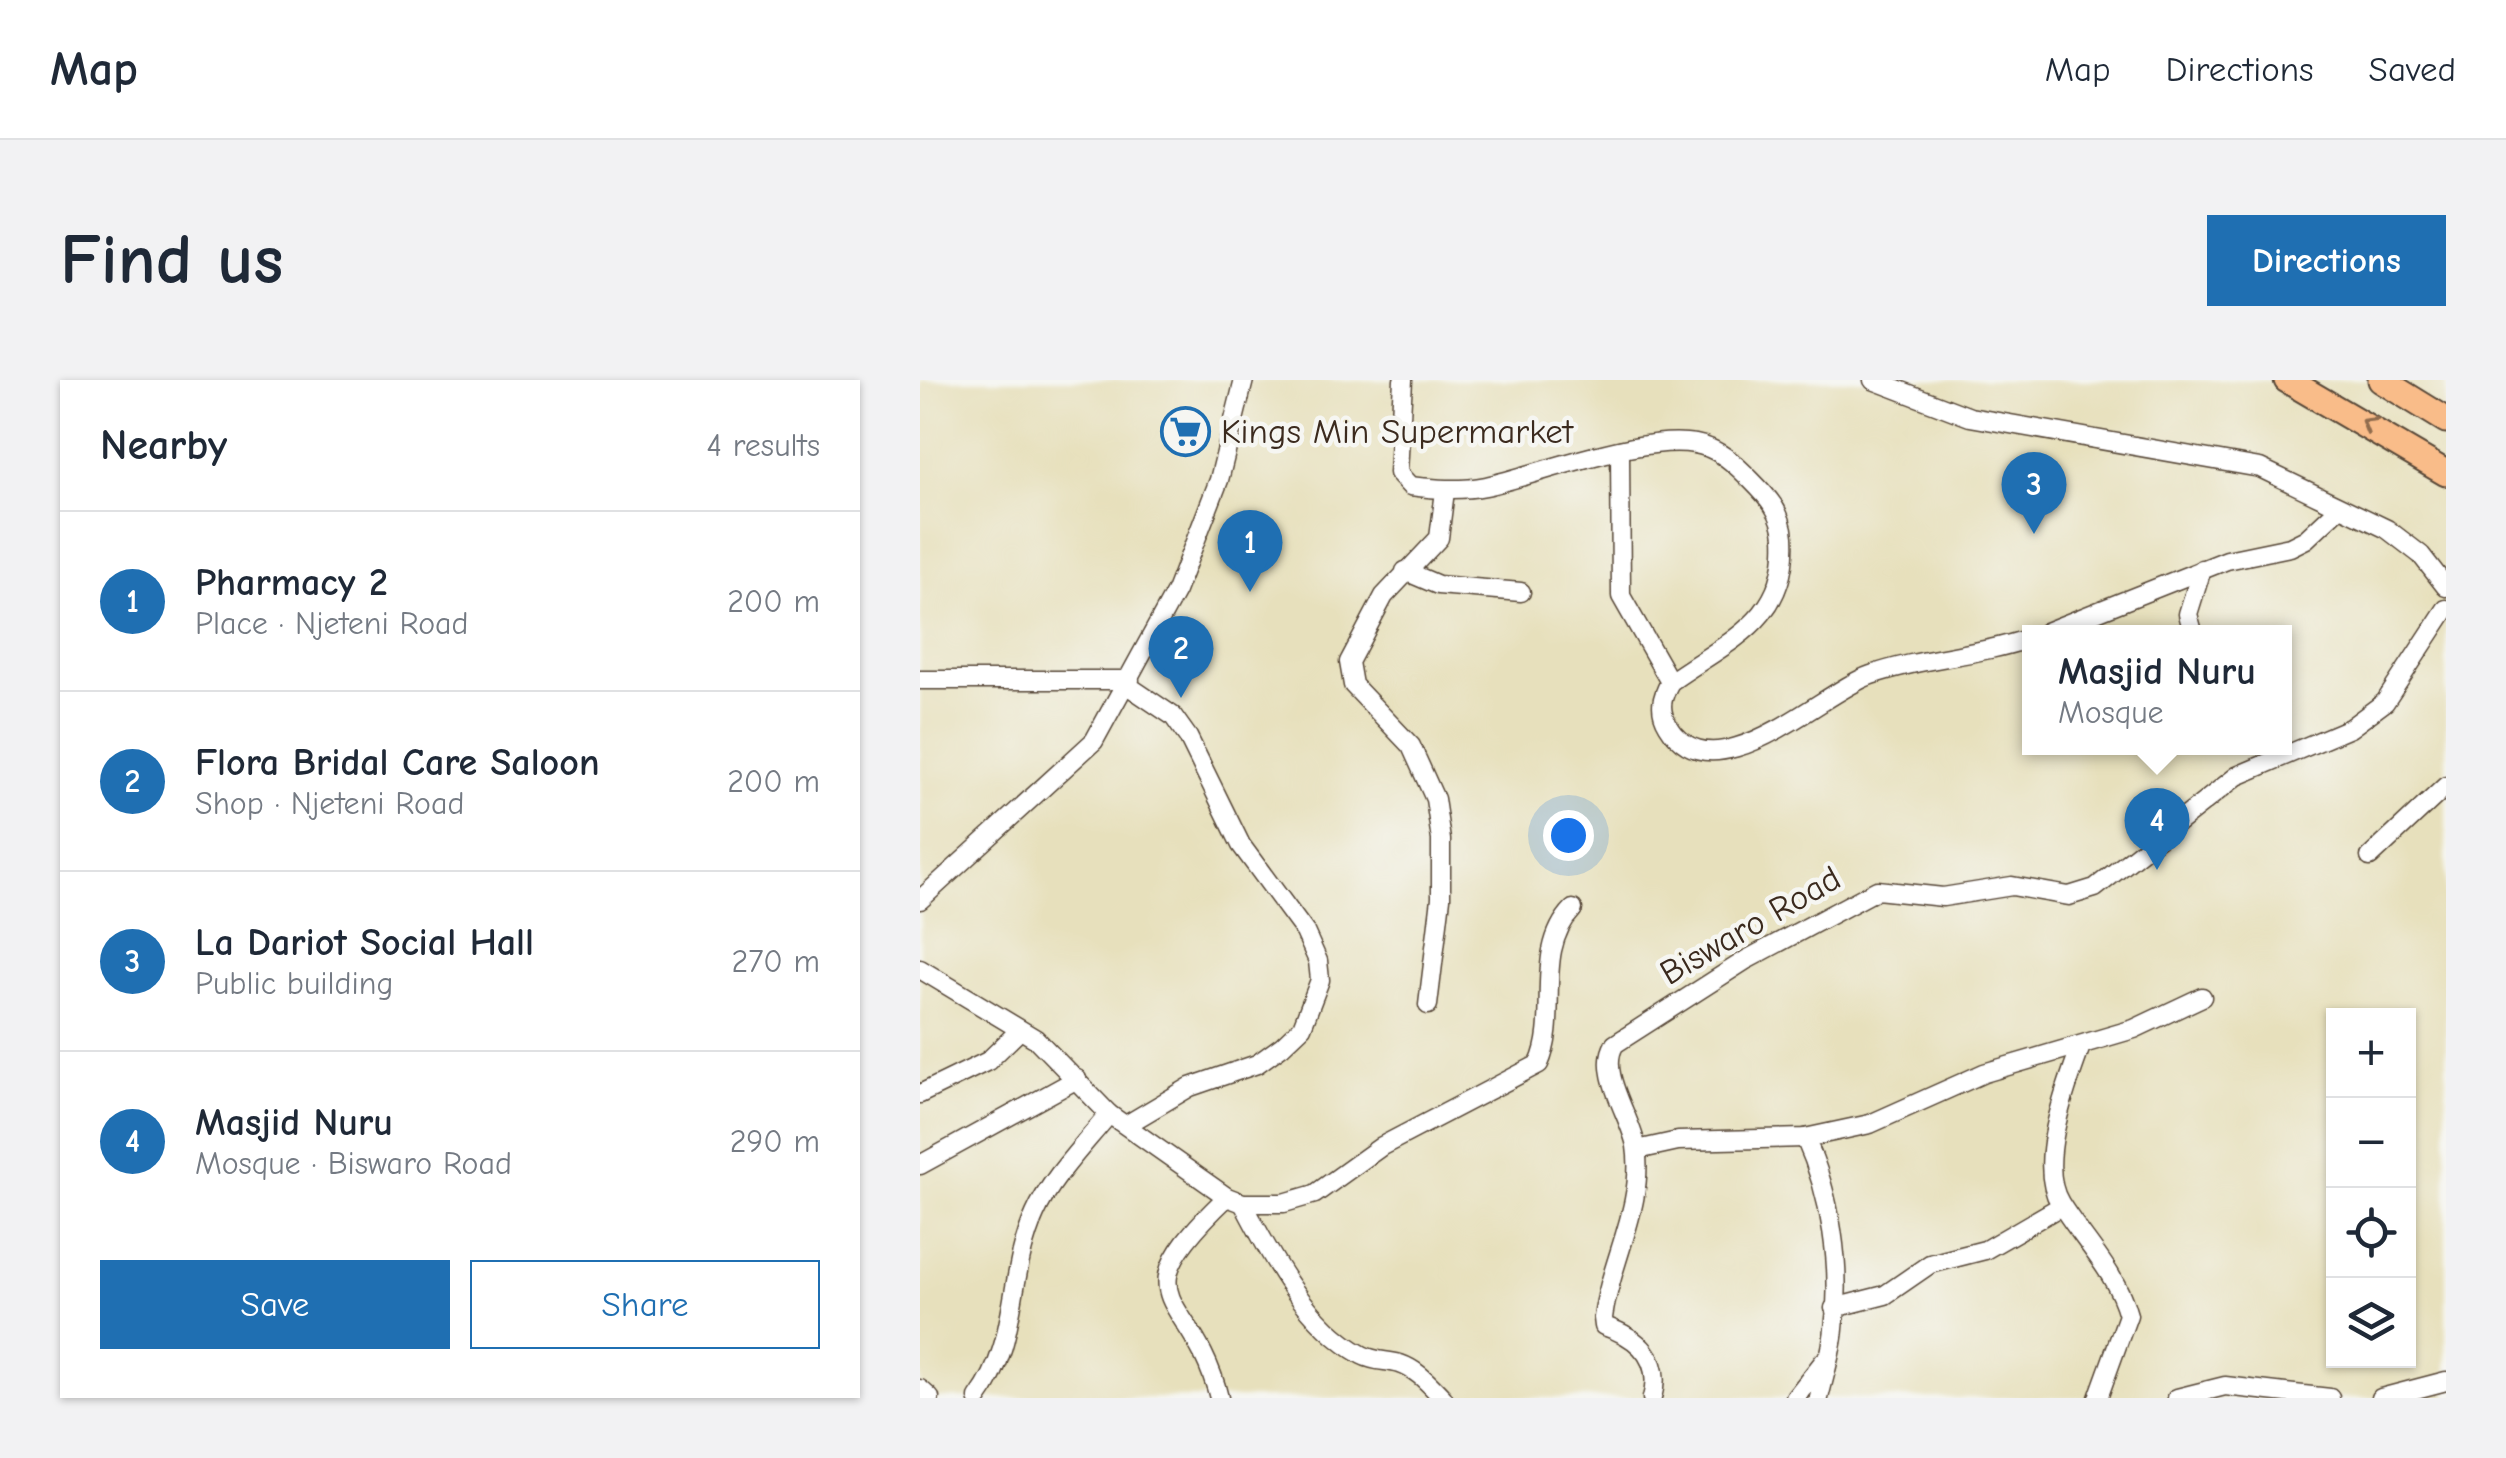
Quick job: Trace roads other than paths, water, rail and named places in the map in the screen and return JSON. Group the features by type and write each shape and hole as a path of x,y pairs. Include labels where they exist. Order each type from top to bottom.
{"highway":[{"path":"2287,380 2446,473"},
{"path":"2382,380 2446,420"}],"street":[{"path":"920,900 1084,752 1129,682 1176,591 1212,498 1244,380"},
{"path":"1403,380 1398,474 1410,486 1444,490 1484,486 1620,450 1679,443 1706,446 1731,460 1764,493 1783,525 1785,554 1778,594 1766,615 1670,682 1662,696 1662,712 1670,728 1688,746 1718,752 1763,739 1866,677 2022,640"},
{"path":"1873,380 1970,417 2244,462 2387,529 2422,555 2446,587"},
{"path":"1620,450 1621,596 1670,682"},
{"path":"1428,1005 1441,898 1441,840 1435,799 1412,746 1353,684 1349,674 1355,649 1384,596 1405,571 1431,551 1438,538 1444,490"},
{"path":"2063,625 2202,569 2290,547 2306,539 2338,509"},
{"path":"2191,625 2188,614 2202,569"},
{"path":"1405,571 1438,586 1522,592"},
{"name":"Biswaro Road","path":"2292,753 2350,728 2385,702 2446,609"},
{"path":"920,680 1129,682 1173,716 1188,737 1240,846 1305,932 1318,961 1320,980 1302,1026 1257,1064 1190,1087 1126,1124"},
{"name":"Biswaro Road","path":"1652,1398 1656,1385 1649,1356 1633,1335 1604,1326 1603,1318 1611,1267 1629,1228 1636,1150 1608,1064 1615,1044 1746,960 1877,890 1943,897 2012,886 2069,896 2087,892 2238,776 2287,755"},
{"path":"2370,857 2446,786"},
{"path":"1219,1398 1205,1352 1172,1308 1165,1286 1180,1248 1235,1200 1284,1203 1315,1194 1382,1146 1539,1064 1546,983 1563,919 1573,909"},
{"path":"920,968 1036,1040 1109,1114 1235,1200 1298,1294 1338,1338 1360,1354 1400,1364 1443,1398"},
{"path":"1636,1150 1678,1142 1805,1138 1870,1124 2018,1060 2134,1029 2202,997"},
{"path":"920,1094 988,1061 1020,1030"},
{"path":"2081,1046 2055,1135 2055,1190 2061,1206 2084,1233 2128,1316 2098,1398"},
{"path":"920,1165 1077,1080"},
{"path":"978,1398 1003,1357 1014,1284 1035,1213 1109,1114"},
{"path":"1805,1138 1828,1204 1834,1308 1819,1398"},
{"path":"1834,1308 1885,1294 1930,1264 1985,1250 2061,1206"},
{"path":"1794,1398 1828,1356"},
{"path":"2380,1398 2446,1381"},
{"path":"2177,1398 2224,1386 2330,1398"},
{"path":"920,1389 930,1398"}],"place":[{"name":"Kings Min Supermarket","path":"1186,431"},
{"name":"La Dariot Social Hall","path":"2034,534"},
{"name":"Pharmacy 2","path":"1250,592"},
{"name":"Flora Bridal Care Saloon","path":"1181,698"},
{"name":"Masjid Nuru","path":"2157,870"}]}
